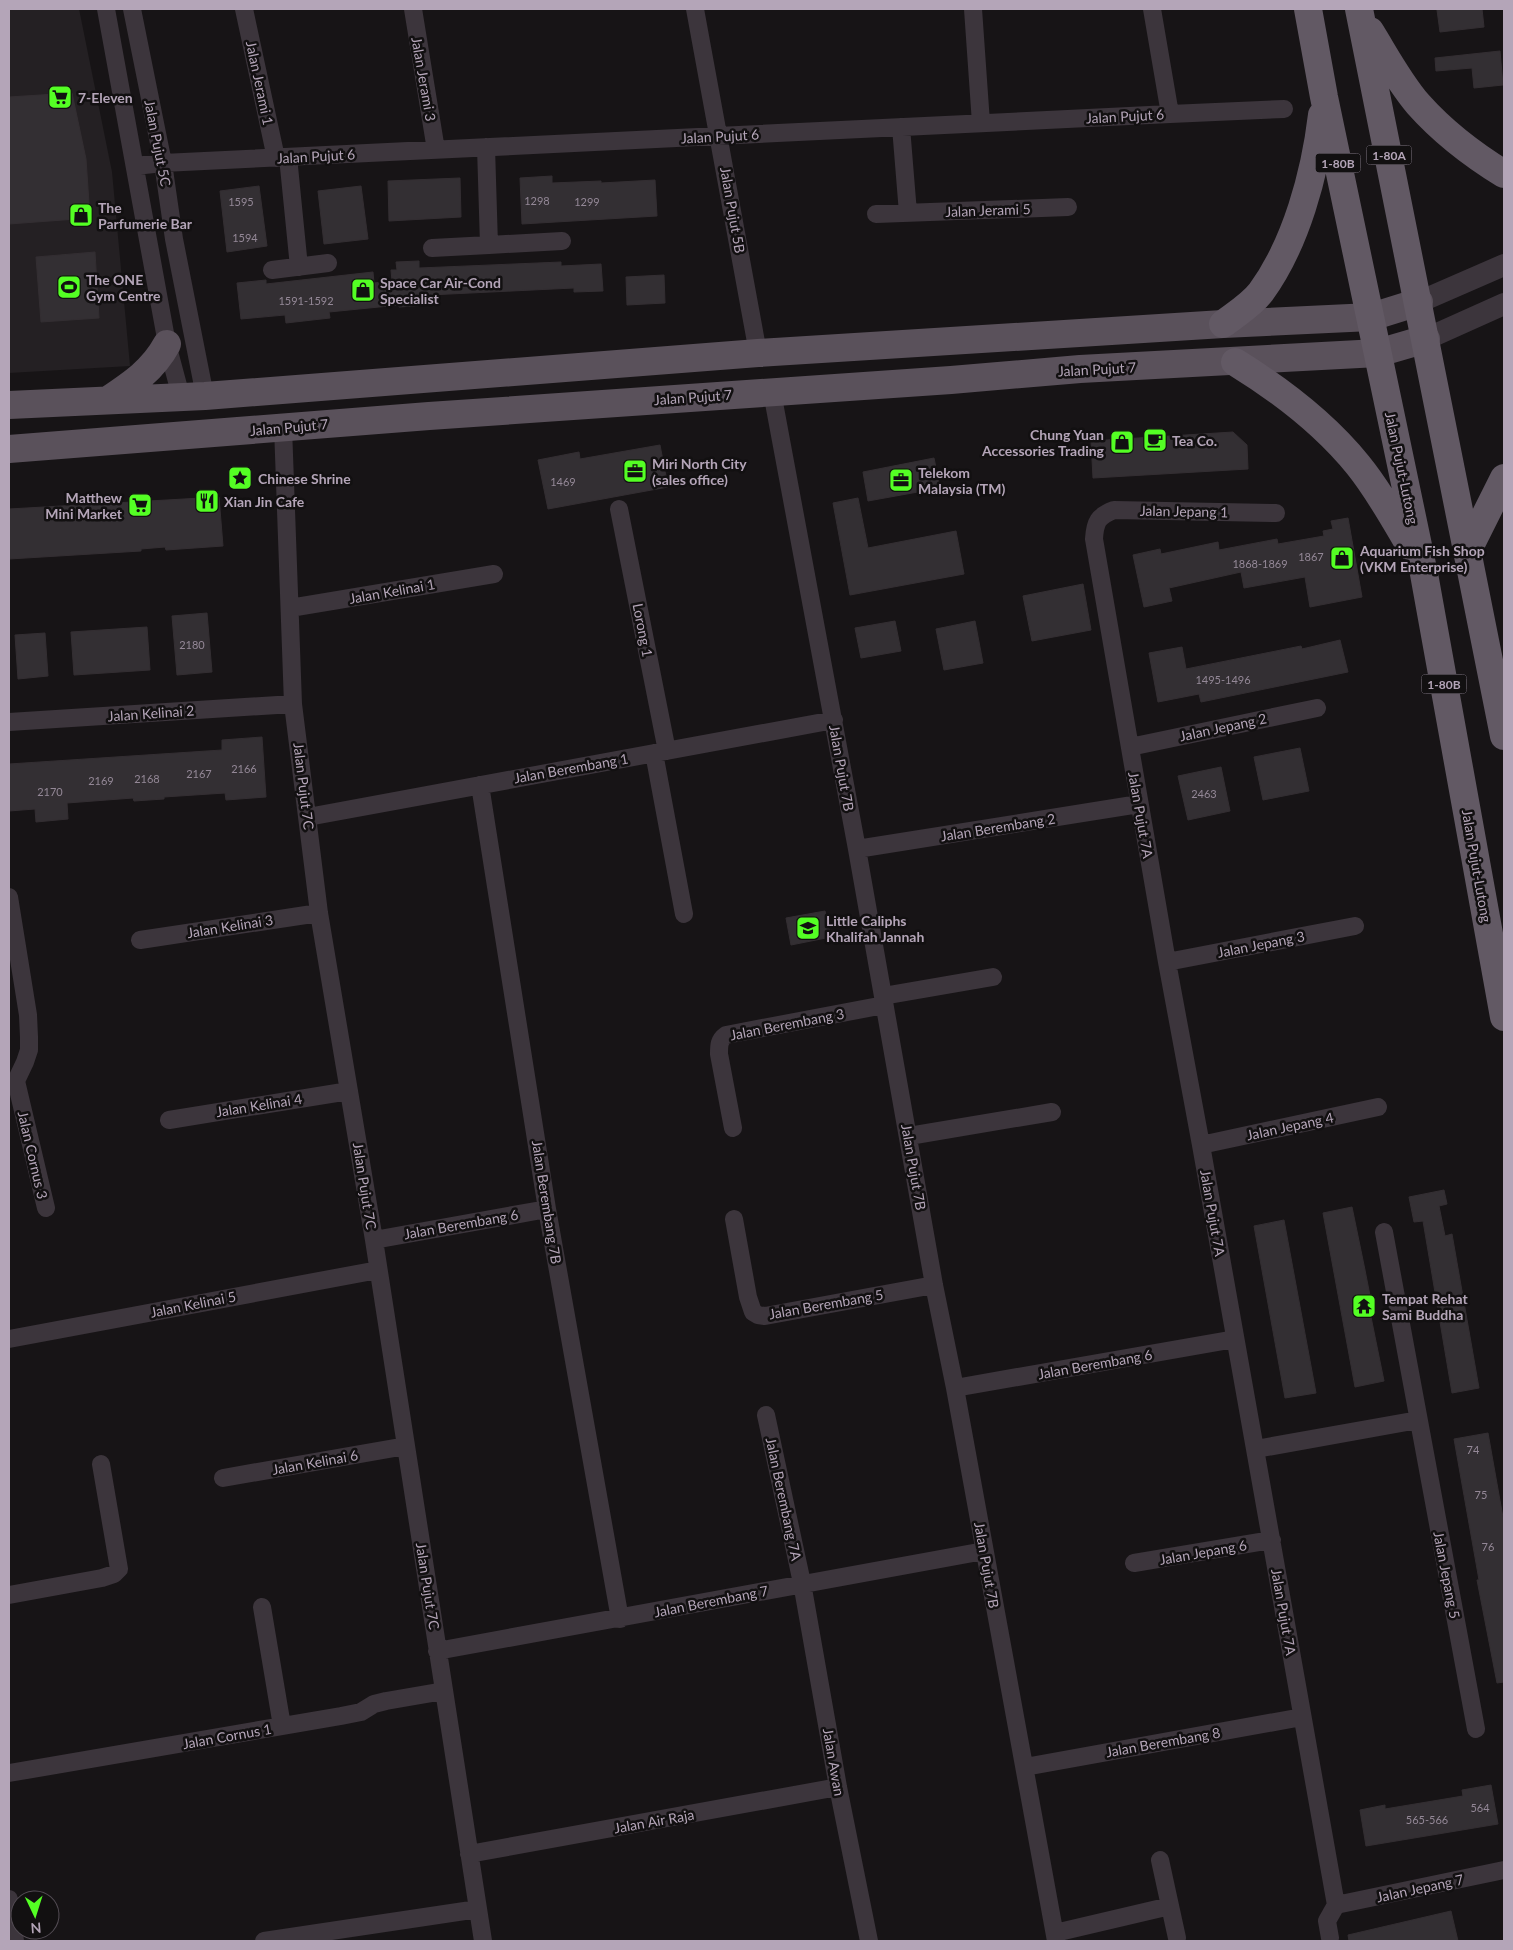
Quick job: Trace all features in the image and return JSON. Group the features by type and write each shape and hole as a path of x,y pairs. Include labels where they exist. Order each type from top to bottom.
{"highway":[{"name":"Jalan Pujut-Lutong","path":"1308,9 1324,98 1424,574 1504,1017"},
{"path":"1360,13 1403,83 1419,104 1473,154 1504,174"},
{"name":"1-80A","path":"1360,13 1504,736"},
{"path":"1223,324 1247,307 1260,292 1287,244 1298,219 1313,167 1324,98"},
{"path":"1235,362 1282,392 1323,426 1359,466 1389,509 1424,574"},
{"path":"1467,552 1504,478"}],"main road":[{"path":"9,405 194,396 758,353 1223,324 1371,317 1419,302"},
{"name":"Jalan Pujut 7","path":"9,449 429,416 1080,370 1378,354 1426,339"},
{"path":"108,400 139,379 159,358 167,344"},
{"path":"194,396 208,419 215,422 377,410 429,416"}],"street":[{"name":"Jalan Pujut 5C","path":"106,9 167,344 179,389 194,396"},
{"name":"Jalan Pujut 5C","path":"132,9 163,163 194,396"},
{"name":"Jalan Jerami 1","path":"244,9 282,157 299,267"},
{"name":"Jalan Jerami 3","path":"412,9 436,150"},
{"name":"Jalan Pujut 5B","path":"695,9 720,137 758,353"},
{"path":"972,9 981,123"},
{"name":"Jalan Pujut 6","path":"135,166 282,157 1170,114 1152,9"},
{"path":"1170,114 1284,109"},
{"path":"901,127 908,213"},
{"path":"486,147 489,245"},
{"name":"Jalan Jerami 5","path":"876,214 1068,208"},
{"path":"149,244 174,239"},
{"path":"432,248 562,241"},
{"path":"272,270 328,264"},
{"path":"1419,302 1504,265"},
{"path":"1426,339 1504,304"},
{"name":"Jalan Pujut 7B","path":"772,392 834,720 934,1285 955,1388 1055,1937"},
{"name":"Jalan Pujut 7C","path":"283,427 293,704 319,913 374,1240 483,1941"},
{"name":"Lorong 1","path":"619,509 661,752 684,914"},
{"name":"Jalan Jepang 1","path":"1097,521 1102,514 1114,510 1276,513"},
{"name":"Jalan Pujut 7A","path":"1097,521 1094,539 1139,804 1256,1449 1336,1906"},
{"name":"Jalan Kelinai 1","path":"290,608 494,574"},
{"name":"Jalan Kelinai 2","path":"9,722 293,704"},
{"name":"Jalan Jepang 2","path":"1130,747 1317,708"},
{"name":"Jalan Berembang 1","path":"308,817 834,720"},
{"name":"Jalan Berembang 7B","path":"480,785 548,1209 620,1619"},
{"name":"Jalan Berembang 2","path":"857,849 1139,804"},
{"name":"Jalan Cornus 3","path":"9,896 28,1015 29,1037 25,1062 12,1082 46,1208"},
{"name":"Jalan Kelinai 3","path":"140,940 319,913"},
{"name":"Jalan Jepang 3","path":"1167,962 1355,926"},
{"path":"884,1000 993,977"},
{"name":"Jalan Berembang 3","path":"733,1128 719,1054 719,1042 722,1038 726,1035 884,1000"},
{"name":"Jalan Kelinai 4","path":"169,1120 349,1090"},
{"name":"Jalan Jepang 4","path":"1201,1146 1378,1107"},
{"path":"909,1136 1052,1112"},
{"name":"Jalan Berembang 6","path":"374,1240 548,1209"},
{"name":"Jalan Berembang 5","path":"734,1218 748,1297 753,1312 758,1316 934,1285"},
{"name":"Jalan Jepang 5","path":"1384,1232 1476,1729"},
{"name":"Jalan Kelinai 5","path":"9,1339 378,1270"},
{"name":"Jalan Berembang 6","path":"955,1388 1235,1339"},
{"name":"Jalan Berembang 7A","path":"766,1415 802,1583"},
{"path":"1256,1449 1418,1420"},
{"name":"Jalan Kelinai 6","path":"223,1478 406,1446"},
{"path":"9,1595 102,1578 114,1574 119,1569 101,1464"},
{"name":"Jalan Jepang 6","path":"1134,1563 1272,1540"},
{"name":"Jalan Berembang 7","path":"437,1651 984,1551"},
{"name":"Jalan Awan","path":"802,1583 838,1787 869,1941"},
{"path":"262,1607 282,1726"},
{"name":"Jalan Cornus 1","path":"9,1773 341,1716 361,1712 374,1704 386,1701 444,1691"},
{"name":"Jalan Berembang 8","path":"1025,1767 1302,1717"},
{"name":"Jalan Air Raja","path":"469,1854 838,1787"},
{"path":"1160,1860 1177,1938"},
{"name":"Jalan Jepang 7","path":"1336,1906 1504,1870"},
{"path":"1055,1937 1170,1906"},
{"path":"1330,1938 1327,1921 1336,1906"},
{"path":"264,1941 478,1909"}],"shaded area":[{"path":"9,9 79,9 112,172 130,366 9,373"}],"building":[{"path":"1482,9 1484,27 1440,32 1437,10"},
{"path":"1500,51 1503,85 1474,88 1472,68 1436,71 1435,58"},
{"path":"72,93 86,159 90,218 9,224 9,97"},
{"path":"552,176 552,183 655,180 657,216 522,224 520,178"},
{"path":"460,178 461,217 389,221 388,181"},
{"path":"259,186 267,246 227,252 220,191"},
{"path":"361,186 368,239 324,244 318,191"},
{"path":"95,252 99,318 41,322 36,257"},
{"path":"419,261 419,268 561,262 561,266 601,264 603,291 574,292 574,288 429,295 429,305 399,307 399,305 329,312 330,318 286,323 285,315 241,319 237,283 266,280 266,284 373,272 374,283 392,281 391,270 397,270 396,262"},
{"path":"664,275 665,303 627,305 626,277"},
{"path":"1233,432 1247,445 1248,469 1093,478 1091,441"},
{"path":"660,445 668,487 548,509 538,460 579,452 580,459"},
{"name":"Telekom Malaysia (TM)","path":"934,458 940,488 868,501 863,472"},
{"path":"219,497 223,546 166,550 165,547 141,549 141,551 9,559 9,509"},
{"path":"858,498 868,548 956,531 964,574 850,595 833,503"},
{"path":"1348,518 1362,597 1310,607 1305,577 1244,588 1241,572 1169,588 1172,601 1144,607 1133,555 1160,549 1161,554 1218,542 1219,550 1277,539 1278,544 1324,536 1323,531 1333,529 1331,521"},
{"path":"1083,584 1091,630 1032,641 1023,596"},
{"path":"207,613 212,672 177,675 172,616"},
{"path":"895,621 901,651 861,658 855,628"},
{"path":"975,621 983,663 944,670 936,629"},
{"path":"147,627 150,670 74,675 71,632"},
{"path":"45,633 48,676 18,679 15,635"},
{"path":"1340,640 1348,672 1201,702 1199,694 1158,702 1149,653 1182,647 1186,669 1301,646 1302,649"},
{"path":"262,737 266,797 226,800 225,793 134,801 133,798 67,803 68,819 36,822 35,809 9,811 9,764 222,750 222,740"},
{"path":"1300,748 1309,791 1263,800 1254,757"},
{"path":"1221,767 1230,811 1188,820 1178,776"},
{"name":"Little Caliphs Khalifah Jannah","path":"825,911 831,937 791,945 786,918"},
{"path":"1444,1190 1447,1204 1439,1206 1445,1236 1452,1234 1479,1388 1452,1393 1423,1221 1414,1222 1409,1197"},
{"path":"1352,1207 1374,1316 1371,1317 1384,1381 1355,1387 1323,1213"},
{"path":"1284,1220 1316,1393 1285,1398 1254,1226"},
{"path":"1488,1433 1504,1523 1504,1682 1497,1683 1477,1580 1479,1580 1454,1439"},
{"path":"1491,1785 1498,1824 1366,1846 1360,1810 1385,1805 1385,1809 1463,1796 1462,1790"},
{"path":"1451,1911 1458,1941 1349,1941 1348,1935"}],"place":[{"name":"7-Eleven","path":"60,97"},
{"name":"The Parfumerie Bar","path":"81,215"},
{"name":"The ONE Gym Centre","path":"69,287"},
{"name":"Space Car Air-Cond Specialist","path":"363,290"},
{"name":"Tea Co.","path":"1155,440"},
{"name":"Chung Yuan Accessories Trading","path":"1122,442"},
{"name":"Miri North City (sales office)","path":"635,471"},
{"name":"Chinese Shrine","path":"240,478"},
{"name":"Telekom Malaysia (TM)","path":"901,480"},
{"name":"Xian Jin Cafe","path":"207,501"},
{"name":"Matthew Mini Market","path":"140,505"},
{"name":"Aquarium Fish Shop (VKM Enterprise)","path":"1342,558"},
{"name":"Little Caliphs Khalifah Jannah","path":"808,928"},
{"name":"Tempat Rehat Sami Buddha","path":"1364,1306"}]}
